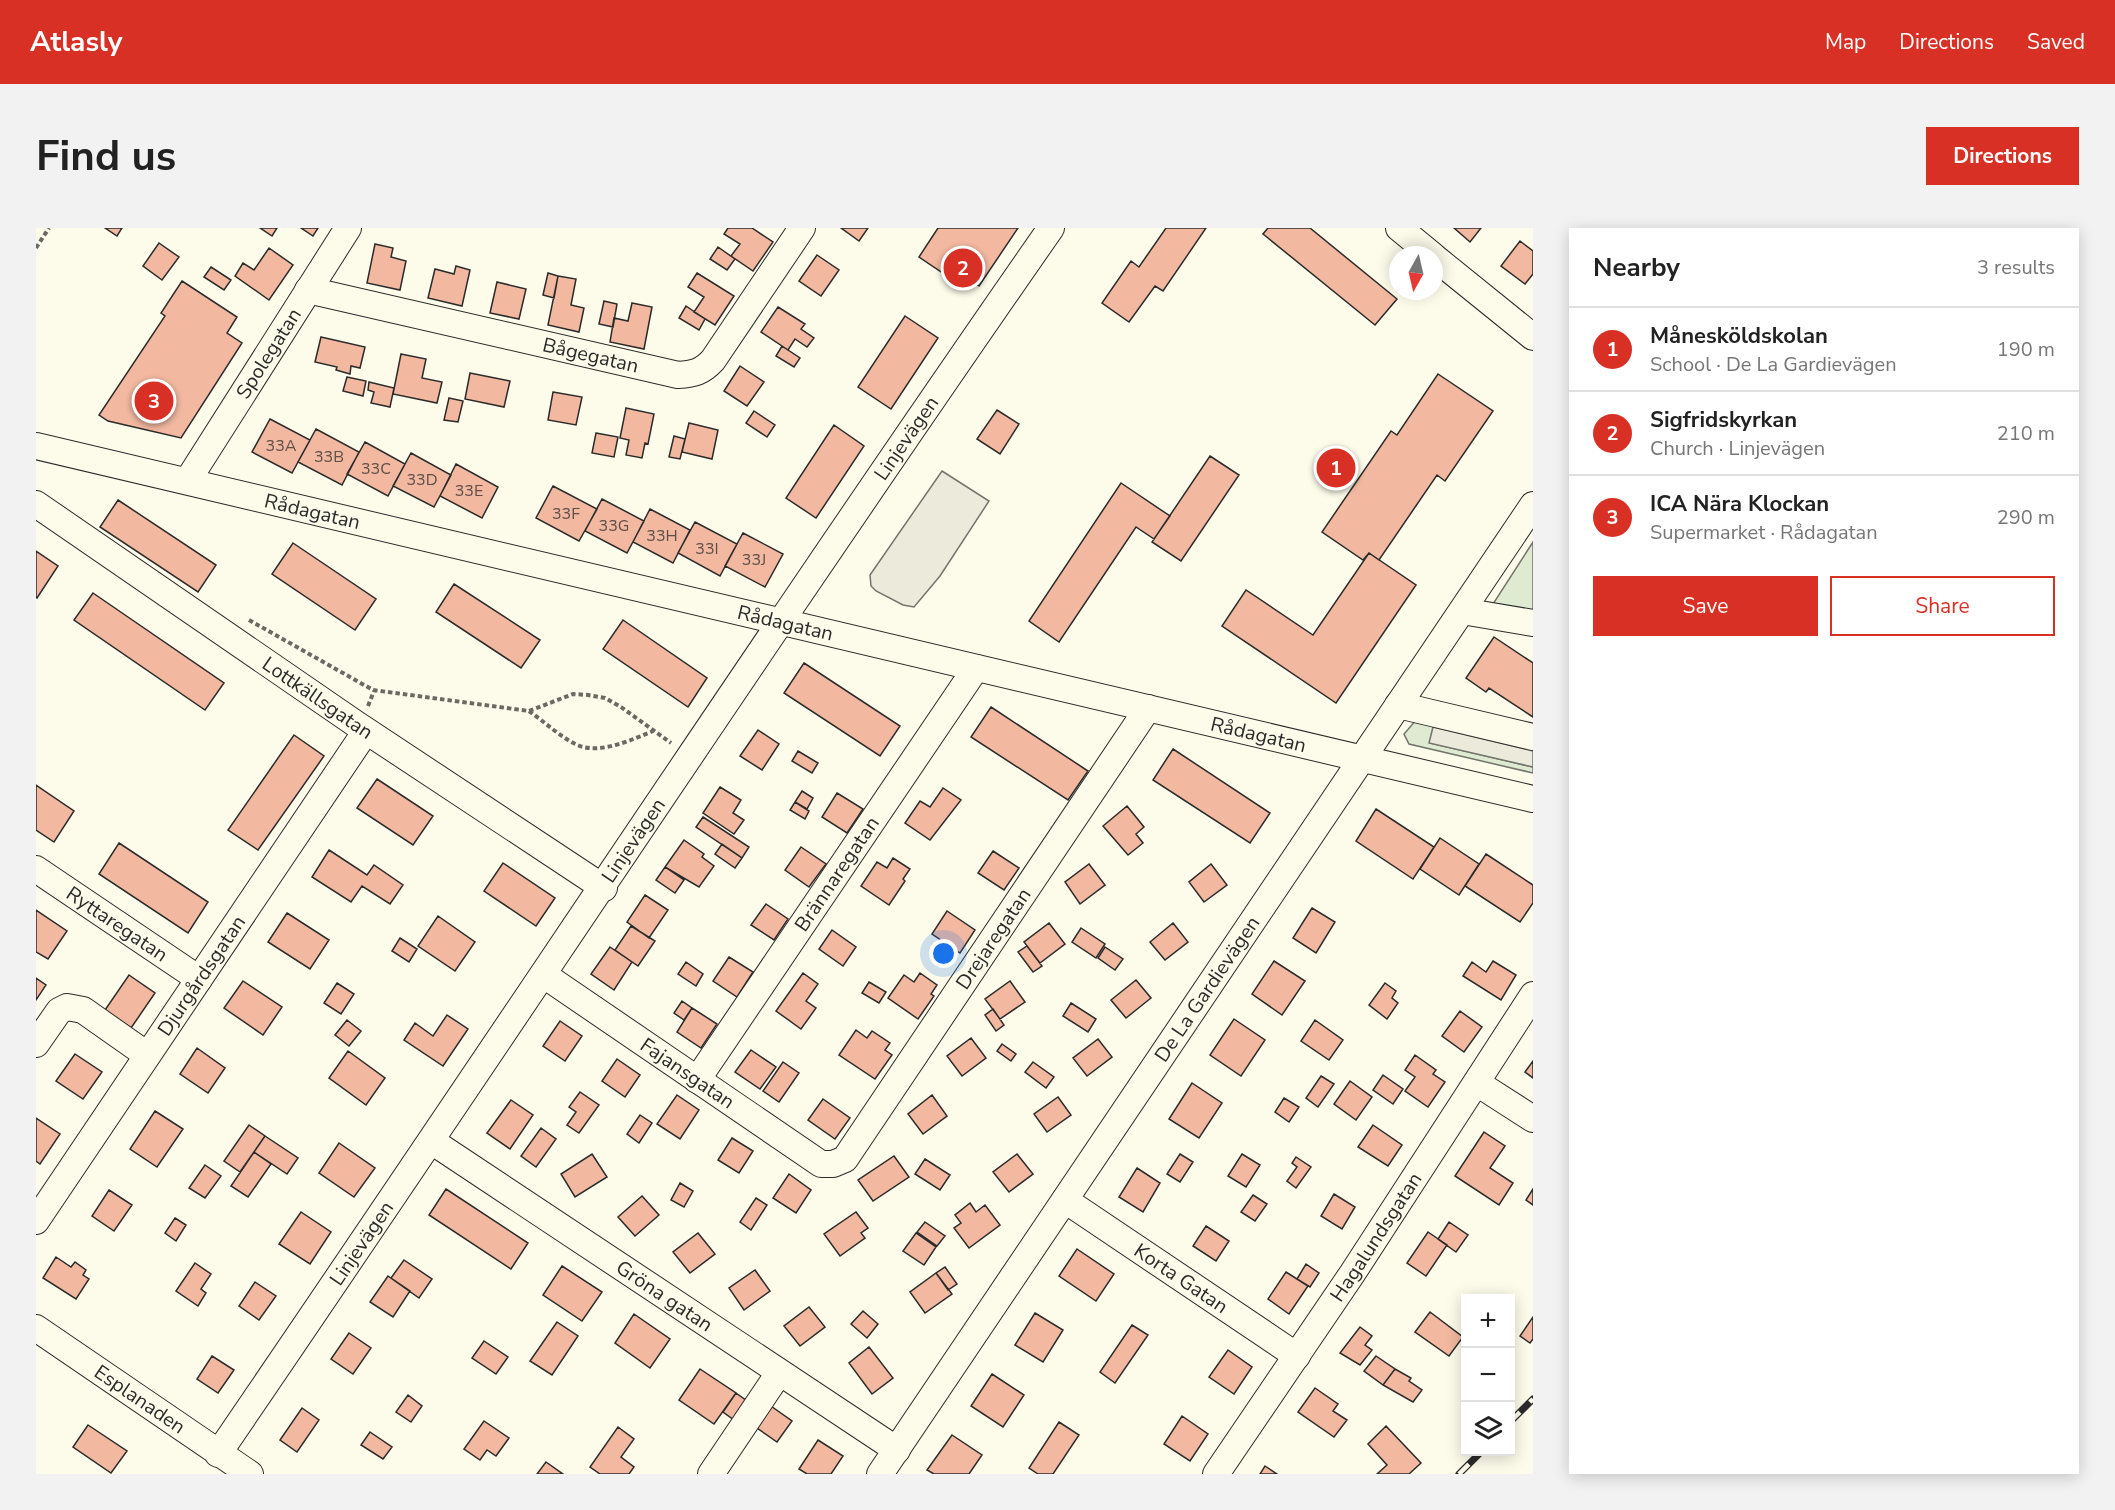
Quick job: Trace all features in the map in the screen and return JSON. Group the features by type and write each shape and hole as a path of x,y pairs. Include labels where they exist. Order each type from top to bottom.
{"street":[{"name":"Spolegatan","path":"188,480 348,228"},
{"name":"Bågegatan","path":"308,290 678,375 694,374 703,370 713,360 802,228"},
{"name":"Linjevägen","path":"218,1454 433,1142 783,621 1051,228"},
{"path":"1398,228 1420,246"},
{"path":"1443,264 1533,337"},
{"name":"Rådagatan","path":"36,446 1533,798"},
{"name":"Lottkällsgatan","path":"36,504 366,730 604,888"},
{"name":"De La Gardievägen","path":"880,1474 1533,505"},
{"path":"1462,611 1533,622"},
{"name":"Brännaregatan","path":"697,1080 976,668"},
{"path":"1398,705 1533,737"},
{"name":"Drejaregatan","path":"834,1164 845,1159 1148,708"},
{"name":"Djurgårdsgatan","path":"36,1221 366,730"},
{"name":"Ryttaregatan","path":"36,869 199,979"},
{"name":"Fajansgatan","path":"544,975 821,1164 834,1164"},
{"name":"Hagalundsgatan","path":"1216,1474 1297,1356 1533,995"},
{"path":"36,1044 59,1011 74,1007 83,1010 147,1055"},
{"path":"1477,1083 1533,1119"},
{"name":"Gröna gatan","path":"433,1142 897,1449"},
{"name":"Korta Gatan","path":"1065,1200 1297,1356"},
{"name":"Esplanaden","path":"36,1328 246,1473"},
{"path":"711,1474 779,1373"}],"path":[{"path":"36,248 49,228"},
{"path":"242,617 373,690 529,711 568,739 580,746 590,748 638,737 654,730"},
{"path":"529,711 573,694 605,698 692,757"}],"green space":[{"path":"1533,542 1533,615 1493,604"},
{"path":"1417,719 1436,722 1430,743 1533,767 1533,773 1409,744 1404,734"}],"shaded area":[{"path":"942,471 989,501 940,576 914,607 903,605 876,591 871,586 870,575"},
{"path":"1433,727 1533,751 1533,767 1429,743"}],"building":[{"path":"105,228 122,228 117,236"},
{"path":"260,228 277,228 272,236"},
{"path":"301,228 318,228 313,236"},
{"path":"728,228 752,228 773,242 753,271 731,256 740,244 724,234"},
{"path":"841,228 868,228 859,241"},
{"path":"938,228 1018,228 979,286 968,278 962,286 919,257"},
{"path":"1166,228 1206,228 1163,291 1155,286 1129,322 1102,303 1131,261 1139,267"},
{"path":"1268,228 1310,228 1389,292 1389,300 1396,300 1375,325 1263,234"},
{"path":"1454,228 1481,228 1470,242"},
{"path":"1520,241 1533,251 1533,274 1525,284 1501,266"},
{"path":"159,243 179,257 162,280 143,266"},
{"path":"375,244 393,248 391,257 406,261 400,290 367,283"},
{"path":"718,247 735,259 727,270 710,259"},
{"path":"269,248 293,265 269,300 235,276 243,263 254,270"},
{"path":"817,255 839,270 821,296 799,281"},
{"path":"456,266 470,270 462,306 428,298 435,269 454,274"},
{"path":"211,267 231,280 224,290 204,277"},
{"path":"548,273 558,276 554,298 543,295"},
{"path":"697,273 734,296 715,325 694,312 704,297 688,287"},
{"path":"558,276 576,279 571,305 584,308 579,332 548,325"},
{"path":"182,281 237,317 227,333 242,343 181,438 108,421 99,415 165,316 161,313"},
{"path":"497,282 526,289 519,319 490,313"},
{"path":"604,301 617,304 613,327 599,324"},
{"path":"632,303 652,307 644,349 610,342 614,318 628,321"},
{"path":"686,306 705,319 699,330 679,318"},
{"path":"778,307 805,324 801,329 814,338 807,347 795,339 788,350 761,332"},
{"path":"905,316 938,338 891,409 858,387"},
{"path":"321,337 365,347 360,368 351,366 350,374 336,370 337,367 315,362"},
{"path":"782,346 800,358 794,367 776,356"},
{"path":"401,354 426,359 422,378 442,382 437,403 393,394"},
{"path":"740,366 764,382 747,406 724,391"},
{"path":"470,373 510,381 504,407 465,399"},
{"path":"1438,374 1493,411 1445,481 1437,475 1379,560 1369,553 1363,560 1322,532 1391,431 1397,435"},
{"path":"347,377 366,381 363,396 343,391"},
{"path":"369,382 394,388 390,407 371,403 374,392 368,390"},
{"path":"553,392 582,397 576,425 548,420"},
{"path":"449,398 463,401 458,422 444,420"},
{"path":"626,408 654,414 648,444 645,443 642,458 626,455 629,440 620,438"},
{"path":"997,410 1019,424 1000,454 977,439"},
{"path":"754,411 775,425 767,437 746,423"},
{"path":"270,419 310,440 292,473 252,452"},
{"path":"689,423 718,430 712,459 682,452"},
{"path":"834,425 864,446 816,518 786,498"},
{"path":"316,429 359,452 342,485 298,462"},
{"path":"596,433 618,437 614,457 592,453"},
{"path":"674,436 685,439 680,459 669,457"},
{"path":"365,442 405,464 388,496 347,474"},
{"path":"411,453 451,475 434,507 393,486"},
{"path":"1210,456 1239,475 1181,561 1152,542"},
{"path":"456,464 498,487 482,518 440,496"},
{"path":"1121,483 1170,516 1154,539 1136,527 1059,642 1029,621"},
{"path":"553,486 597,509 579,541 536,518"},
{"path":"602,499 644,521 627,553 585,531"},
{"path":"118,500 216,565 198,592 100,527"},
{"path":"650,509 690,530 673,563 633,542"},
{"path":"695,522 737,544 720,576 678,553"},
{"path":"743,533 783,554 765,587 725,566"},
{"path":"293,543 376,599 355,630 272,574"},
{"path":"36,551 58,566 37,598 36,597"},
{"path":"1369,553 1416,585 1336,703 1222,626 1246,590 1313,635"},
{"path":"454,584 540,640 521,668 436,612"},
{"path":"93,593 224,683 205,710 74,620"},
{"path":"623,620 707,678 688,707 603,649"},
{"path":"1494,637 1533,663 1533,717 1489,688 1486,692 1466,678"},
{"path":"804,663 900,726 880,756 784,693"},
{"path":"991,707 1088,771 1068,800 971,737"},
{"path":"758,730 779,744 762,770 740,756"},
{"path":"294,735 324,756 258,850 228,830"},
{"path":"1173,749 1270,813 1250,843 1153,780"},
{"path":"798,751 818,763 812,773 792,761"},
{"path":"377,779 433,816 413,845 357,808"},
{"path":"36,785 74,811 54,842 36,830"},
{"path":"720,787 741,800 733,813 744,820 734,834 703,813"},
{"path":"943,788 961,800 930,840 905,823 920,801 930,807"},
{"path":"802,791 813,798 807,809 795,802"},
{"path":"837,793 863,809 847,833 822,817"},
{"path":"795,802 809,811 805,819 790,810"},
{"path":"1127,806 1144,827 1136,834 1143,843 1128,855 1103,826"},
{"path":"1376,809 1434,847 1413,879 1356,841"},
{"path":"703,817 749,847 742,858 696,827"},
{"path":"1440,838 1479,864 1459,895 1420,869"},
{"path":"684,840 704,854 702,857 714,866 699,887 665,867"},
{"path":"119,843 208,902 188,933 99,874"},
{"path":"722,844 742,858 735,868 715,854"},
{"path":"801,847 826,864 809,887 785,870"},
{"path":"329,850 367,875 374,865 403,885 390,904 362,886 351,902 312,877"},
{"path":"993,851 1019,868 1004,890 978,873"},
{"path":"1486,854 1533,885 1533,903 1520,922 1465,886"},
{"path":"893,858 910,869 889,905 861,886 877,862 887,868"},
{"path":"503,863 555,898 536,926 484,891"},
{"path":"1089,864 1105,885 1080,904 1065,882"},
{"path":"1211,864 1227,885 1204,902 1189,882"},
{"path":"665,867 684,880 675,893 656,880"},
{"path":"645,895 668,910 649,938 627,922"},
{"path":"766,904 788,919 774,940 751,925"},
{"path":"1312,908 1335,922 1316,953 1293,938"},
{"path":"36,910 67,931 48,959 36,952"},
{"path":"947,911 975,930 960,953 932,934"},
{"path":"287,913 329,940 310,969 268,942"},
{"path":"438,916 475,942 455,971 418,946"},
{"path":"1049,923 1065,944 1040,963 1024,942"},
{"path":"1173,923 1188,942 1165,960 1150,942"},
{"path":"631,926 655,941 638,966 615,950"},
{"path":"1081,928 1105,944 1096,958 1072,942"},
{"path":"832,930 856,947 843,966 819,949"},
{"path":"400,938 417,949 409,962 392,951"},
{"path":"1027,946 1042,966 1033,972 1018,952"},
{"path":"610,947 632,962 614,990 591,974"},
{"path":"1105,947 1123,959 1115,970 1098,958"},
{"path":"729,957 753,972 737,997 713,981"},
{"path":"1274,961 1305,981 1282,1015 1252,994"},
{"path":"1493,961 1516,975 1501,1000 1463,976 1472,962 1486,972"},
{"path":"686,962 703,974 696,986 678,974"},
{"path":"803,973 818,984 806,1001 816,1008 801,1029 776,1011"},
{"path":"920,973 937,985 931,994 934,996 918,1019 888,998 904,975 914,982"},
{"path":"129,975 155,993 131,1028 105,1010"},
{"path":"36,978 46,985 36,1000"},
{"path":"1136,980 1151,998 1126,1018 1111,1000"},
{"path":"243,981 282,1007 263,1035 224,1008"},
{"path":"1010,981 1025,1002 1000,1019 985,999"},
{"path":"869,982 886,992 879,1003 862,993"},
{"path":"337,983 354,994 341,1014 324,1003"},
{"path":"1385,983 1396,991 1392,998 1398,1003 1387,1019 1369,1005"},
{"path":"682,1001 692,1008 684,1020 674,1013"},
{"path":"1071,1003 1096,1019 1088,1032 1063,1016"},
{"path":"692,1008 717,1024 701,1048 677,1032"},
{"path":"993,1009 1004,1025 996,1031 985,1015"},
{"path":"1460,1011 1482,1027 1464,1052 1442,1036"},
{"path":"447,1015 468,1029 443,1066 404,1040 415,1023 433,1036"},
{"path":"1234,1019 1265,1040 1241,1076 1210,1055"},
{"path":"347,1020 361,1031 349,1046 335,1035"},
{"path":"1315,1020 1343,1040 1329,1060 1301,1041"},
{"path":"560,1021 582,1036 565,1061 543,1046"},
{"path":"856,1030 867,1038 872,1031 890,1043 885,1050 892,1055 875,1079 839,1055"},
{"path":"971,1038 986,1058 962,1076 947,1056"},
{"path":"1098,1039 1112,1057 1087,1076 1073,1058"},
{"path":"1002,1044 1016,1054 1011,1061 997,1051"},
{"path":"197,1048 225,1068 208,1093 180,1074"},
{"path":"751,1050 776,1067 760,1089 735,1072"},
{"path":"348,1051 385,1078 366,1105 329,1078"},
{"path":"75,1054 102,1072 83,1099 56,1081"},
{"path":"1415,1055 1436,1070 1433,1074 1445,1082 1428,1107 1405,1091 1415,1077 1405,1070"},
{"path":"617,1059 640,1075 625,1097 602,1081"},
{"path":"1533,1061 1533,1078 1525,1072"},
{"path":"783,1062 799,1073 779,1102 763,1091"},
{"path":"1033,1062 1054,1077 1046,1088 1025,1072"},
{"path":"1383,1075 1403,1089 1393,1104 1373,1090"},
{"path":"1321,1076 1334,1084 1318,1107 1306,1098"},
{"path":"1350,1081 1372,1097 1356,1120 1334,1104"},
{"path":"1192,1083 1222,1103 1199,1138 1169,1119"},
{"path":"580,1092 599,1105 579,1133 567,1125 576,1112 569,1107"},
{"path":"677,1095 699,1110 680,1139 657,1124"},
{"path":"932,1095 947,1116 923,1134 908,1114"},
{"path":"1058,1097 1071,1115 1047,1132 1034,1114"},
{"path":"1284,1098 1299,1107 1289,1122 1275,1112"},
{"path":"823,1099 850,1118 835,1139 808,1120"},
{"path":"511,1100 533,1115 510,1149 487,1133"},
{"path":"155,1111 183,1129 157,1167 130,1149"},
{"path":"640,1115 652,1123 639,1143 627,1134"},
{"path":"36,1118 60,1134 40,1164 36,1161"},
{"path":"249,1125 265,1136 240,1172 224,1161"},
{"path":"1373,1125 1402,1145 1388,1166 1358,1147"},
{"path":"541,1128 556,1139 536,1167 521,1156"},
{"path":"1484,1132 1505,1146 1490,1168 1513,1183 1499,1205 1455,1176"},
{"path":"265,1136 298,1158 287,1174 254,1152"},
{"path":"732,1138 753,1151 739,1173 718,1160"},
{"path":"339,1143 375,1168 354,1197 319,1173"},
{"path":"254,1152 271,1164 248,1197 231,1186"},
{"path":"592,1154 607,1177 575,1197 561,1174"},
{"path":"1017,1154 1033,1174 1009,1192 993,1172"},
{"path":"1180,1154 1193,1162 1180,1182 1167,1174"},
{"path":"1242,1154 1260,1165 1246,1187 1228,1176"},
{"path":"894,1156 909,1177 873,1201 858,1180"},
{"path":"1296,1157 1311,1167 1296,1188 1287,1181 1297,1167 1292,1163"},
{"path":"925,1159 950,1175 940,1190 915,1174"},
{"path":"205,1165 221,1176 205,1198 189,1188"},
{"path":"1137,1168 1160,1183 1143,1212 1119,1197"},
{"path":"789,1174 811,1190 796,1213 773,1198"},
{"path":"680,1183 693,1191 684,1207 671,1200"},
{"path":"446,1189 528,1243 511,1269 429,1215"},
{"path":"1533,1189 1533,1205 1526,1200"},
{"path":"109,1190 132,1205 114,1231 92,1216"},
{"path":"1334,1194 1355,1207 1342,1229 1321,1216"},
{"path":"1253,1195 1267,1204 1255,1221 1241,1212"},
{"path":"642,1196 659,1215 635,1236 618,1217"},
{"path":"756,1198 767,1205 751,1230 740,1222"},
{"path":"970,1203 976,1212 985,1205 1000,1225 969,1248 954,1228 961,1223 955,1215"},
{"path":"301,1212 331,1232 310,1264 279,1244"},
{"path":"856,1212 868,1228 861,1233 865,1238 840,1256 824,1234"},
{"path":"175,1218 186,1225 176,1241 165,1233"},
{"path":"925,1222 945,1236 937,1246 917,1232"},
{"path":"1449,1222 1468,1235 1456,1252 1438,1239"},
{"path":"1206,1226 1229,1241 1216,1261 1193,1246"},
{"path":"1428,1232 1447,1245 1426,1276 1407,1263"},
{"path":"698,1233 715,1254 690,1273 673,1252"},
{"path":"916,1233 936,1247 924,1265 903,1251"},
{"path":"1077,1249 1114,1274 1096,1301 1059,1276"},
{"path":"56,1257 71,1267 75,1262 86,1270 83,1275 89,1279 76,1299 43,1278"},
{"path":"404,1260 432,1279 419,1298 391,1278"},
{"path":"195,1263 211,1274 201,1289 206,1293 198,1306 176,1291"},
{"path":"1306,1264 1319,1273 1310,1287 1297,1279"},
{"path":"562,1266 602,1292 582,1321 543,1295"},
{"path":"945,1267 957,1284 948,1290 936,1273"},
{"path":"755,1270 770,1291 744,1310 729,1288"},
{"path":"1286,1272 1308,1286 1289,1314 1268,1299"},
{"path":"936,1273 952,1294 925,1313 910,1292"},
{"path":"388,1276 410,1291 393,1317 370,1302"},
{"path":"255,1282 276,1296 259,1320 239,1306"},
{"path":"809,1307 825,1327 800,1346 784,1326"},
{"path":"863,1311 878,1324 867,1338 851,1324"},
{"path":"1430,1312 1461,1335 1461,1340 1449,1356 1415,1332"},
{"path":"1035,1313 1063,1330 1043,1362 1015,1345"},
{"path":"634,1314 670,1339 650,1368 615,1343"},
{"path":"1533,1317 1533,1339 1530,1343 1520,1336"},
{"path":"557,1322 578,1336 552,1375 530,1361"},
{"path":"1132,1325 1148,1335 1115,1383 1100,1372"},
{"path":"1360,1327 1372,1336 1365,1345 1372,1350 1360,1365 1340,1353"},
{"path":"349,1333 371,1348 353,1374 331,1359"},
{"path":"484,1341 508,1357 496,1374 472,1358"},
{"path":"869,1347 893,1378 872,1394 849,1363"},
{"path":"1228,1350 1252,1367 1234,1394 1209,1377"},
{"path":"212,1356 234,1370 218,1393 197,1379"},
{"path":"1376,1356 1395,1369 1383,1385 1364,1371"},
{"path":"700,1369 736,1393 714,1424 679,1400"},
{"path":"1395,1369 1411,1378 1409,1381 1422,1390 1413,1402 1383,1385"},
{"path":"992,1374 1024,1395 1003,1427 971,1406"},
{"path":"1315,1388 1338,1404 1333,1411 1347,1420 1334,1437 1298,1412"},
{"path":"736,1393 747,1401 734,1420 723,1412"},
{"path":"408,1395 422,1406 411,1422 396,1412"},
{"path":"768,1404 792,1421 777,1442 754,1426"},
{"path":"302,1408 319,1420 297,1452 280,1440"},
{"path":"1182,1416 1208,1434 1190,1461 1164,1444"},
{"path":"484,1421 509,1438 496,1456 487,1450 480,1460 464,1449"},
{"path":"1059,1422 1079,1435 1053,1474 1038,1474 1029,1468"},
{"path":"88,1425 127,1451 111,1473 73,1447"},
{"path":"1386,1426 1421,1463 1409,1474 1377,1474 1387,1465 1368,1444"},
{"path":"618,1427 634,1439 621,1457 634,1467 629,1474 600,1474 590,1467"},
{"path":"370,1432 392,1447 383,1459 361,1445"},
{"path":"952,1435 982,1455 969,1474 934,1474 927,1470"},
{"path":"818,1440 843,1456 831,1474 807,1474 799,1469"},
{"path":"546,1462 563,1474 537,1474"},
{"path":"1265,1466 1277,1474 1260,1474"}],"railway":[{"path":"1515,1417 1533,1399"},
{"path":"1459,1474 1477,1456"}],"place":[{"name":"Sigfridskyrkan","path":"963,268"},
{"name":"ICA Nära Klockan","path":"154,401"},
{"name":"Månesköldskolan","path":"1336,468"}]}
